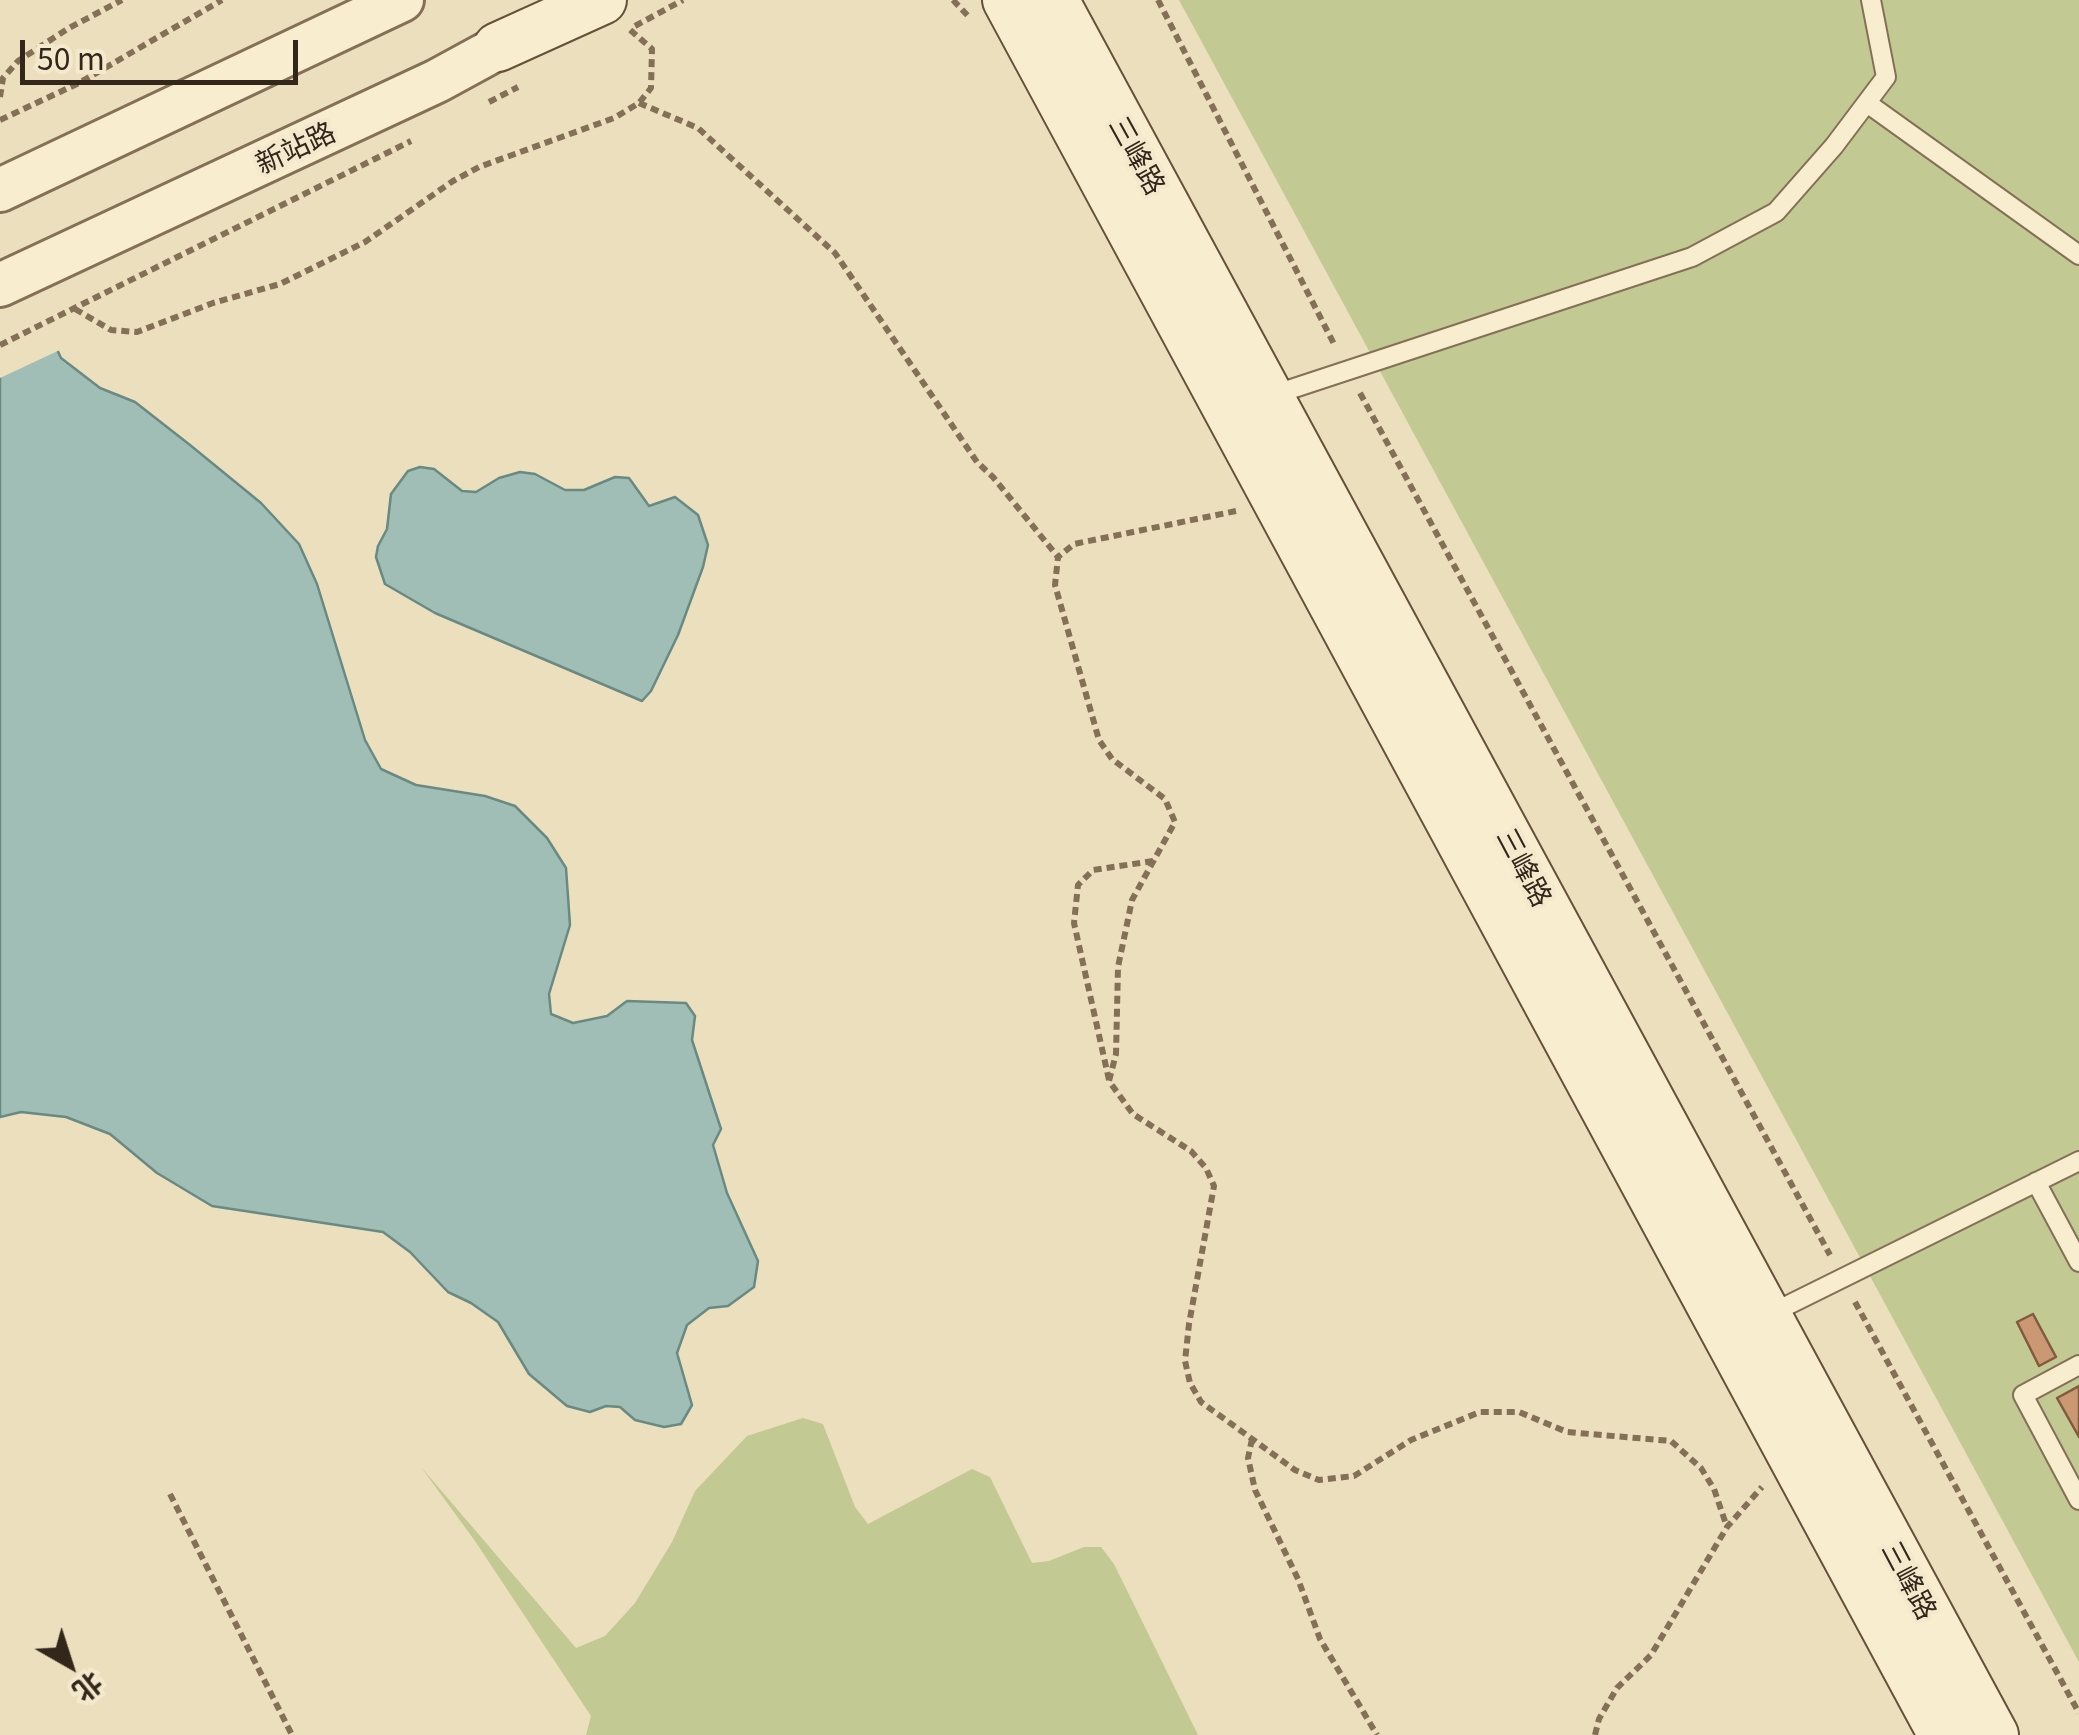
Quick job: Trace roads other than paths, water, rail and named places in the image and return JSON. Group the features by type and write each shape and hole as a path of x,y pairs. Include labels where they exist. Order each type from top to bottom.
{"main road":[{"path":"987,0 1135,194"},
{"name":"三峰路","path":"1007,0 1269,396 1747,1325 1943,1735"},
{"name":"三峰路","path":"1054,0 1135,194 1747,1325 1994,1735"},
{"path":"1088,0 1135,194"},
{"path":"508,67 615,22"}],"street":[{"path":"0,190 402,0"},
{"name":"新站路","path":"0,285 437,80 508,67 586,0"}],"lane":[{"path":"1269,396 1692,257 1776,212 1834,146 1886,77 1871,0"},
{"path":"1867,103 2079,256"},
{"path":"1747,1325 2079,1161"},
{"path":"2036,1182 2079,1262"},
{"path":"2079,1366 2024,1395 2079,1500"}],"water":[{"path":"0,228 61,358 100,388 135,402 261,503 299,544 317,584 365,740 381,769 416,785 485,796 515,806 547,838 566,868 570,925 549,994 551,1014 573,1023 607,1016 627,1001 686,1003 695,1016 692,1040 721,1129 713,1145 727,1193 758,1261 754,1287 728,1306 709,1308 687,1325 677,1353 692,1405 681,1424 664,1427 635,1420 620,1407 606,1406 590,1412 567,1406 529,1374 498,1322 448,1292 410,1252 383,1232 212,1206 157,1173 110,1134 66,1117 21,1112 0,1117"},
{"path":"420,467 434,469 462,491 476,492 499,478 520,472 535,474 565,490 584,490 615,477 629,478 649,506 675,497 698,515 708,545 703,567 678,635 651,691 642,701 435,613 385,584 376,557 387,529 391,494 408,471"}]}
